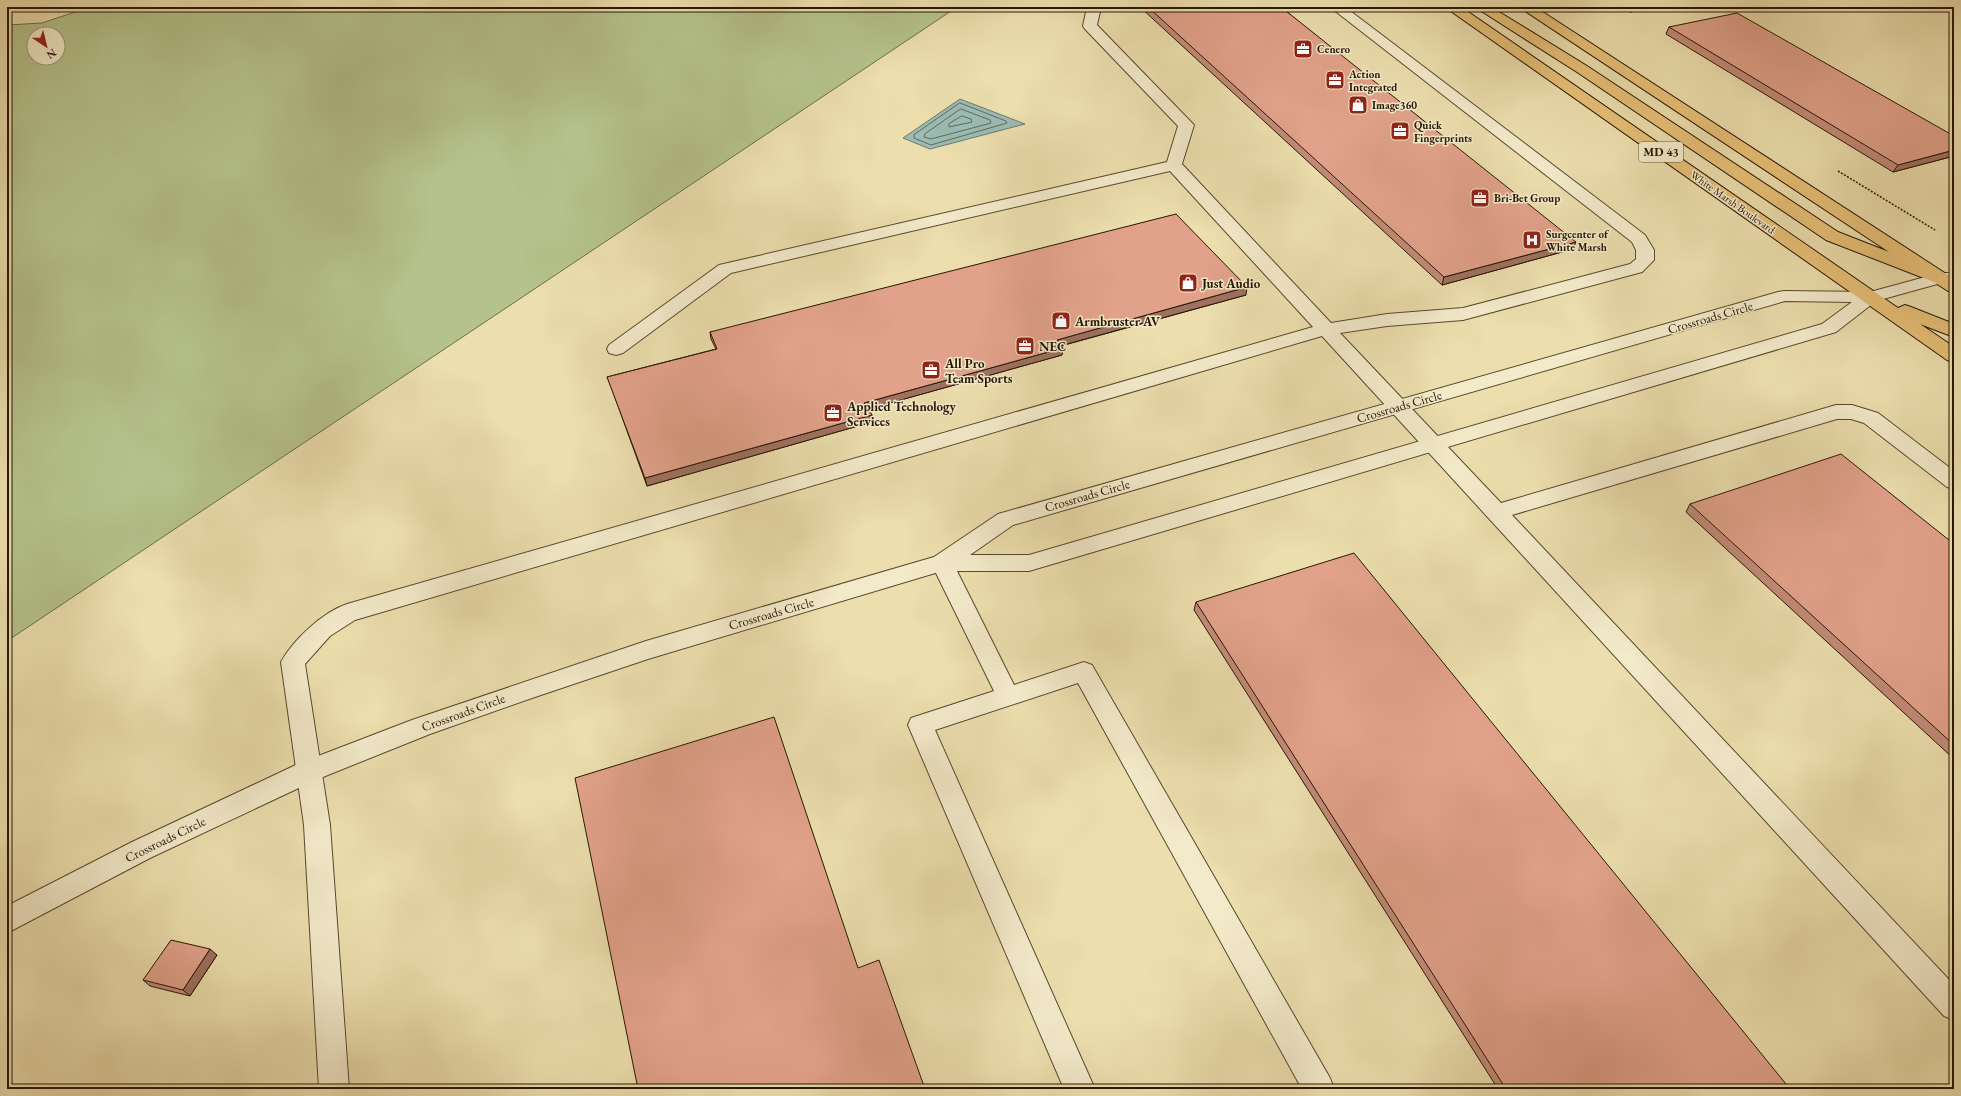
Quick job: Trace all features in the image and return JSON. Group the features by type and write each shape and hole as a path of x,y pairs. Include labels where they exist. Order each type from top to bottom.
{"main road":[{"name":"White Marsh Boulevard","path":"1452,7 1954,356"},
{"path":"1482,7 1582,69 1832,236 1949,281"},
{"path":"1526,7 1949,281"},
{"path":"1870,298 1954,331"}],"street":[{"path":"1094,7 1090,26 1186,125 1174,165"},
{"path":"334,1089 317,825 293,662 322,630 347,613 1326,329 1387,320 1463,314 1620,273 1636,268 1645,260 1645,250 1639,239 1337,7"},
{"path":"1174,165 1954,1006"},
{"path":"616,349 725,269 1174,165"},
{"name":"Crossroads Circle","path":"942,562 1006,519 1784,296 1870,298 1949,281 1954,266"},
{"name":"Crossroads Circle","path":"7,920 141,850 309,771 421,727 526,690 646,650 942,562 1029,563 1829,328 1870,298"},
{"path":"1496,512 1836,412 1852,412 1872,418 1954,482"},
{"path":"942,562 1008,696"},
{"path":"1080,1089 920,725 1084,672 1319,1089"}],"green space":[{"path":"90,7 957,7 7,641 7,25 42,23"}],"water":[{"path":"960,99 1025,124 930,149 903,138"}],"building":[{"path":"1148,7 1281,7 1576,242 1444,277"},
{"path":"1737,13 1954,136 1954,150 1898,165 1669,27"},
{"path":"1176,214 1247,287 1057,340 1063,348 864,403 872,415 645,478 607,377 717,349 710,332"},
{"path":"1841,454 1954,544 1954,745 1690,504"},
{"path":"1354,553 1790,1089 1506,1089 1196,602"},
{"path":"774,717 858,968 879,960 925,1089 638,1089 575,778"},
{"path":"171,940 210,949 183,990 143,980"}],"place":[{"name":"Cenero","path":"1303,49"},
{"name":"Action Integrated","path":"1335,80"},
{"name":"Image360","path":"1358,105"},
{"name":"Quick Fingerprints","path":"1400,131"},
{"name":"Bri-Bet Group","path":"1480,198"},
{"name":"Surgcenter of White Marsh","path":"1532,240"},
{"name":"Just Audio","path":"1188,283"},
{"name":"Armbruster AV","path":"1061,321"},
{"name":"NEC","path":"1025,346"},
{"name":"All Pro Team Sports","path":"931,370"},
{"name":"Applied Technology Services","path":"833,413"}]}
